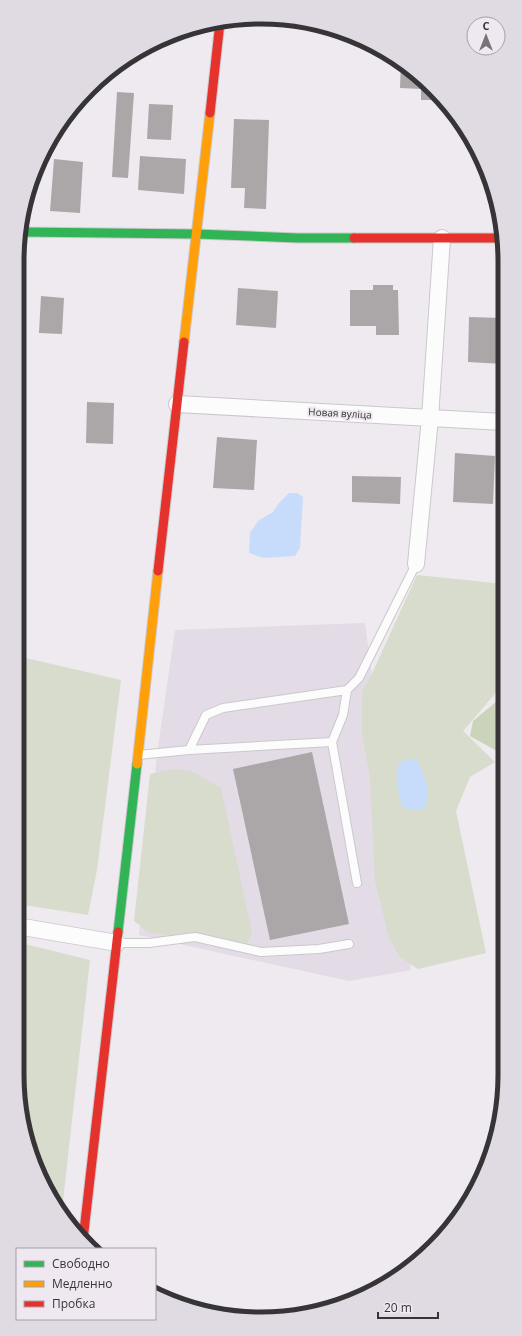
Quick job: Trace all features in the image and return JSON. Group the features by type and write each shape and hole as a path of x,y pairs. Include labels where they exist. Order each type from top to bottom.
{"street":[{"path":"84,1232 219,28"},
{"path":"26,232 196,234 298,238 497,238"},
{"path":"416,564 430,418 442,238"},
{"name":"Новая вуліца","path":"177,404 498,422"},
{"path":"24,927 117,943"}],"lane":[{"path":"357,883 332,742 343,715 348,690 359,678 416,564"},
{"path":"189,750 206,715 223,708 348,690"},
{"path":"137,755 189,750 332,742"},
{"path":"117,943 149,943 195,937 261,952 318,949 349,944"}],"shaded area":[{"path":"365,623 411,970 349,981 139,935 157,754 175,630"}],"green space":[{"path":"417,575 498,583 498,690 463,731 495,762 470,777 456,811 486,953 418,969 400,957 389,938 375,880 370,777 362,733 362,691 370,678"},
{"path":"24,658 121,680 97,870 88,915 24,905"},
{"path":"498,700 498,752 470,736 473,721"},
{"path":"175,769 193,772 221,788 252,933 245,948 148,932 134,921 150,774"},
{"path":"24,944 90,960 63,1205 48,1180 42,1166 32,1136 26,1106 24,1075"}],"water":[{"path":"289,493 297,493 303,497 300,548 295,556 264,558 249,553 250,533 258,521 273,512 279,503"},
{"path":"404,760 417,760 423,772 427,790 424,809 412,810 402,807 397,784 397,766"}],"building":[{"path":"401,70 429,93 435,100 421,100 421,89 400,88"},
{"path":"117,92 134,93 128,178 112,177"},
{"path":"149,104 173,105 171,140 147,139"},
{"path":"234,119 269,120 266,209 244,208 245,188 231,188"},
{"path":"140,156 186,159 184,194 138,190"},
{"path":"54,159 83,162 80,213 50,211"},
{"path":"373,285 393,285 393,290 398,290 399,335 376,335 376,326 350,326 350,290 373,290"},
{"path":"238,288 278,291 276,328 236,325"},
{"path":"41,296 64,298 62,334 39,333"},
{"path":"469,317 498,318 498,364 468,362"},
{"path":"87,402 114,403 113,444 86,443"},
{"path":"217,437 257,440 254,490 213,488"},
{"path":"455,453 495,456 493,504 453,502"},
{"path":"352,476 401,477 400,504 352,502"},
{"path":"312,752 349,924 270,940 233,769"}],"traffic: fast":[{"path":"26,232 354,238"},
{"path":"118,932 137,764"}],"traffic: slow":[{"path":"184,342 210,113"},
{"path":"137,764 158,571"}],"traffic: jam":[{"path":"210,113 219,28"},
{"path":"354,238 497,238"},
{"path":"158,571 184,342"},
{"path":"84,1232 118,932"}]}
